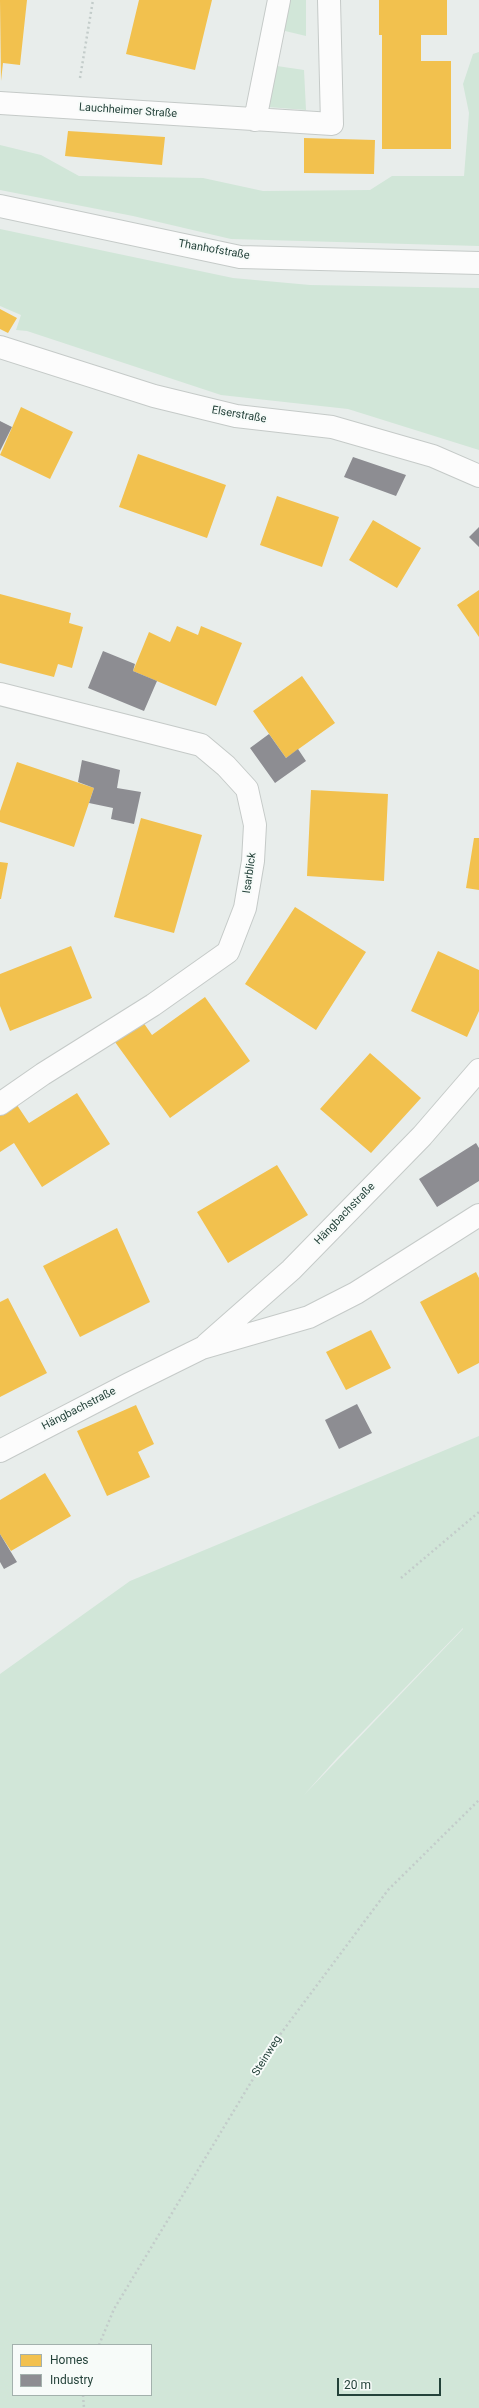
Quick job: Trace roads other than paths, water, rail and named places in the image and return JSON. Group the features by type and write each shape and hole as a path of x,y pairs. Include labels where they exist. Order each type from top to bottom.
{"street":[{"path":"255,120 279,0"},
{"name":"Lauchheimer Straße","path":"0,103 332,124 329,0"},
{"name":"Thanhofstraße","path":"0,206 240,257 479,263"},
{"name":"Elserstraße","path":"0,347 154,396 236,416 332,427 433,456 479,476"},
{"name":"Isarblick","path":"0,694 201,745 226,766 247,789 255,825 253,861 245,908 228,952 153,1005 43,1074 0,1104"},
{"name":"Hängbachstraße","path":"202,1348 291,1270 422,1136 479,1070"},
{"name":"Hängbachstraße","path":"0,1451 108,1394 202,1348 309,1317 356,1293 479,1216"}]}
